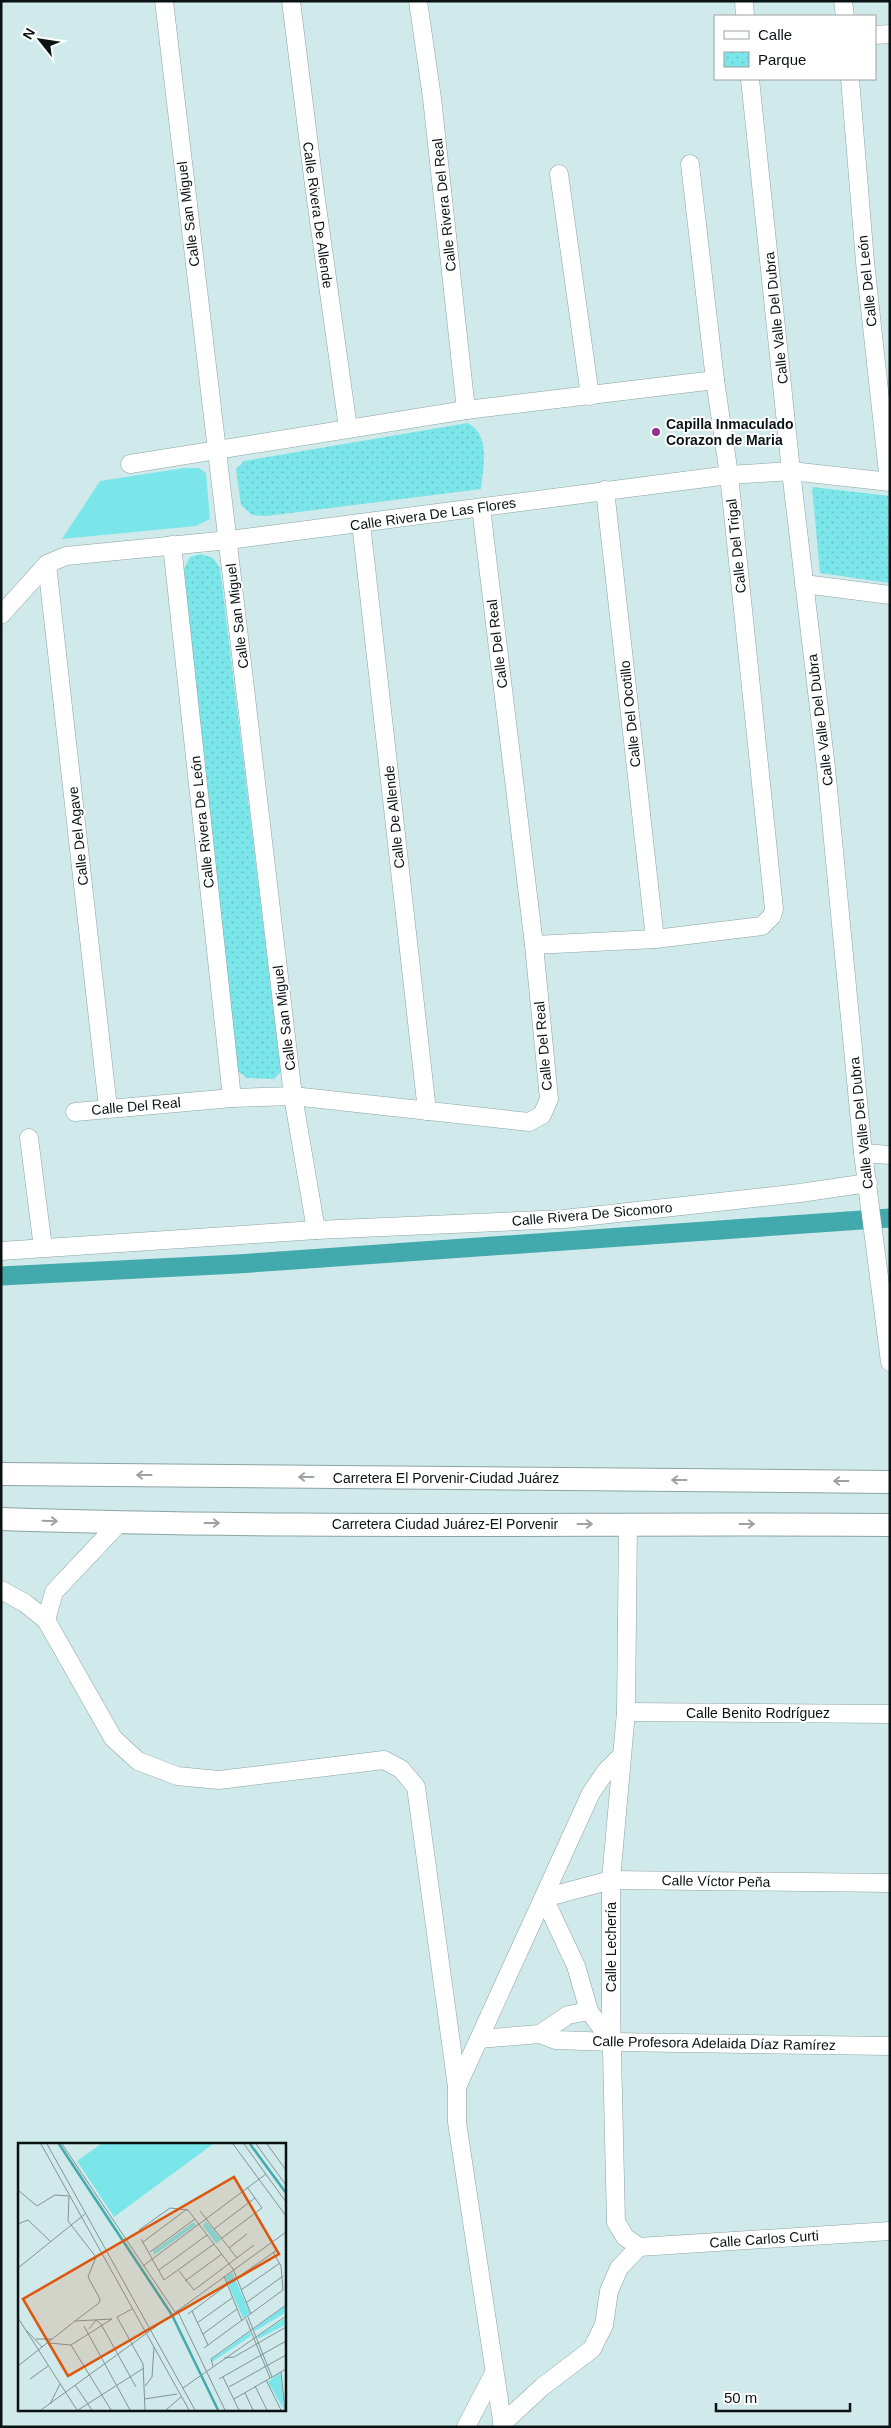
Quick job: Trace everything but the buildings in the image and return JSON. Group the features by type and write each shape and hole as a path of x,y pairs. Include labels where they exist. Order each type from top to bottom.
{"main road":[{"name":"Carretera El Porvenir-Ciudad Juárez","path":"1,1474 890,1482"},
{"name":"Carretera Ciudad Juárez-El Porvenir","path":"1,1519 119,1523 890,1525"}],"street":[{"name":"Calle San Miguel","path":"164,1 215,450 229,540 293,1096 316,1230"},
{"name":"Calle Rivera De Allende","path":"291,1 314,185 348,428"},
{"name":"Calle Rivera Del Real","path":"418,1 432,98 466,410"},
{"path":"744,1 745,15"},
{"path":"843,1 845,15"},
{"path":"876,35 890,34"},
{"name":"Calle Valle Del Dubra","path":"750,80 791,471 826,768 863,1153 890,1362"},
{"name":"Calle Del León","path":"850,80 865,262 889,482"},
{"name":"Calle Del Trigal","path":"655,939 762,926 772,916 774,909 729,475 714,380 690,164"},
{"path":"559,174 590,396"},
{"path":"130,464 466,410 714,380"},
{"name":"Calle Rivera De Las Flores","path":"1,616 47,564 66,556 229,540 729,475 791,471 889,482"},
{"name":"Calle Del Ocotillo","path":"605,490 655,939"},
{"name":"Calle Del Real","path":"74,1112 232,1098 293,1096 529,1122 542,1115 548,1099 534,945 481,508"},
{"name":"Calle De Allende","path":"361,523 427,1111"},
{"name":"Calle Rivera De León","path":"172,545 232,1098"},
{"name":"Calle Del Agave","path":"47,564 108,1108"},
{"path":"804,584 890,595"},
{"path":"534,945 655,939"},
{"path":"29,1138 43,1248"},
{"path":"863,1153 890,1155"},
{"name":"Calle Rivera De Sicomoro","path":"1,1251 316,1230 564,1220 800,1193 868,1190"},
{"path":"46,1620 54,1592 119,1523"},
{"name":"Calle Lechería","path":"628,1524 626,1712 611,1880 612,2042 616,2222 625,2236 639,2247"},
{"path":"1,1590 25,1602 46,1620 113,1738 138,1761 177,1776 219,1780 384,1760 402,1769 416,1787 457,2088 457,2122 502,2425"},
{"name":"Calle Benito Rodríguez","path":"626,1712 890,1714"},
{"path":"457,2088 591,1794 606,1771 621,1756"},
{"name":"Calle Víctor Peña","path":"544,1898 611,1880 890,1883"},
{"path":"544,1898 576,1966 589,2011 612,2042"},
{"path":"479,2039 540,2034 568,2015 589,2011"},
{"name":"Calle Profesora Adelaida Díaz Ramírez","path":"540,2034 556,2040 612,2042 890,2046"},
{"name":"Calle Carlos Curti","path":"639,2247 890,2231"},
{"path":"502,2425 542,2388 592,2349 604,2325 610,2291 619,2268 639,2247"},
{"path":"466,2427 494,2373"}],"green space":[{"path":"468,423 480,436 483,444 484,462 481,489 267,516 252,515 241,505 236,469 244,461"},
{"path":"184,468 199,468 206,473 210,519 196,526 62,539 100,481"},
{"path":"812,487 890,496 890,583 820,573"},
{"path":"201,554 213,558 220,568 281,1072 274,1079 247,1078 236,1070 184,569 190,557"}],"waterway":[{"path":"1,1276 237,1264 890,1218"}],"place":[{"name":"Capilla Inmaculado Corazon de Maria","path":"656,432"}]}
